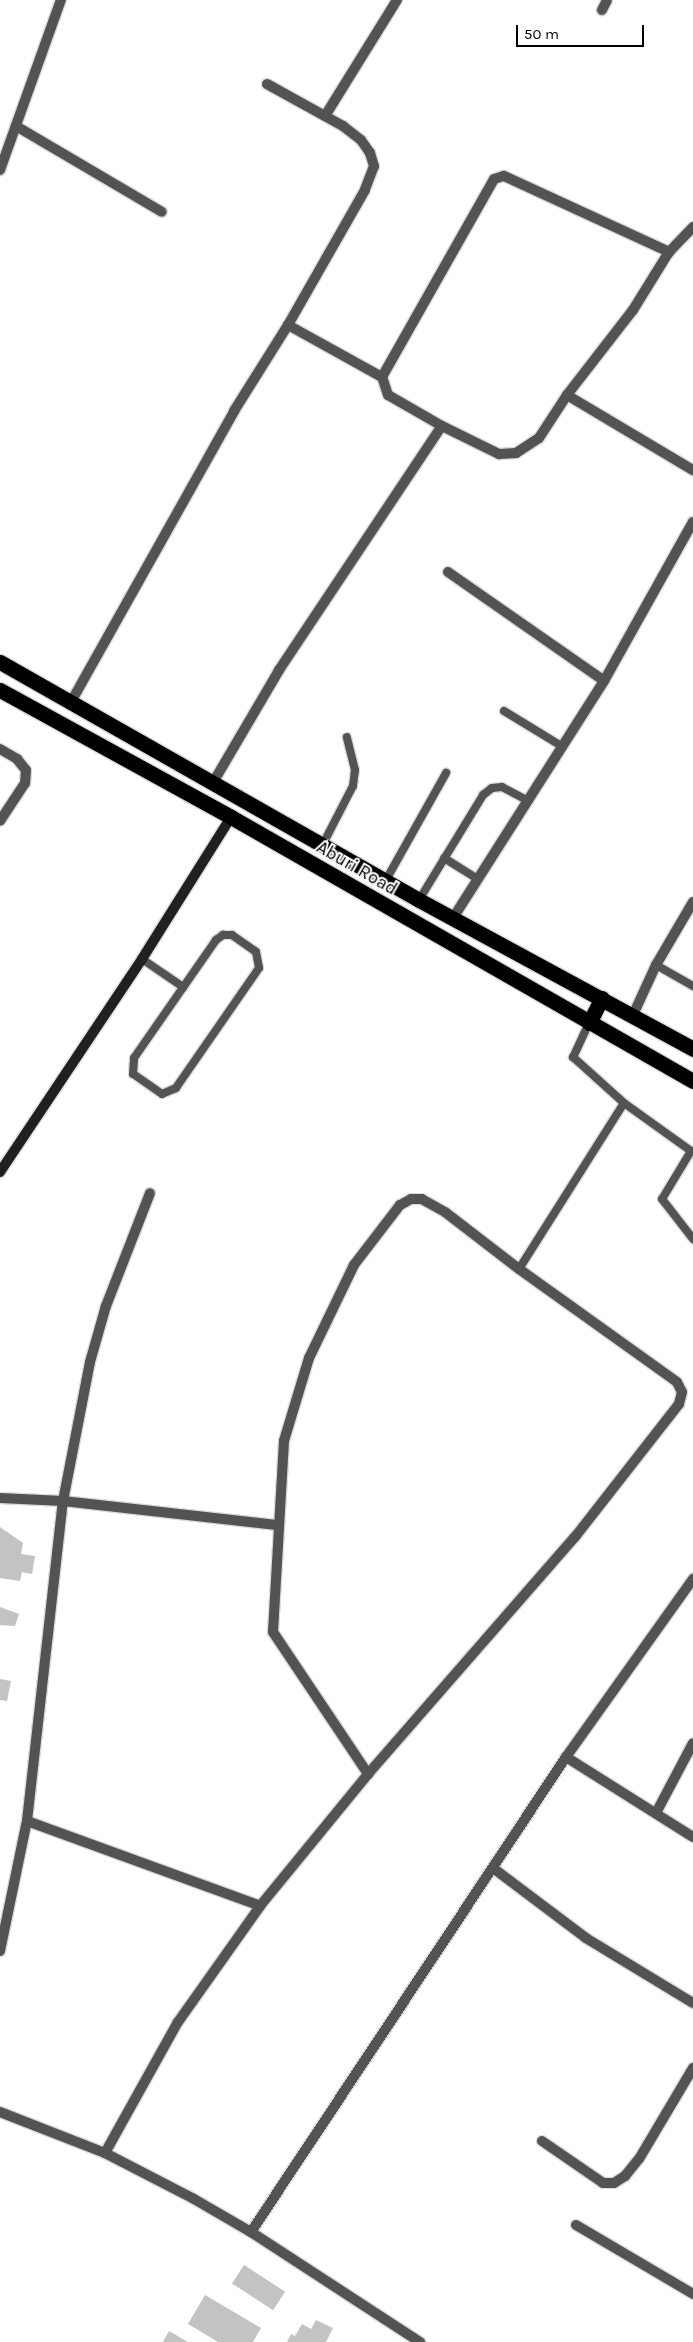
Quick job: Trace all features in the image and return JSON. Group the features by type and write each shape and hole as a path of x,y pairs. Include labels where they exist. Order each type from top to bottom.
{"highway":[{"name":"Aburi Road","path":"0,662 214,781 419,900 693,1049"},
{"name":"Aburi Road","path":"0,690 231,817 693,1081"},
{"path":"589,1023 602,998"}],"street":[{"path":"0,170 61,0"},
{"path":"325,116 397,0"},
{"path":"602,10 607,0"},
{"path":"71,702 234,411 288,326 365,190 374,166 370,153 361,140 325,116 267,84"},
{"path":"16,126 162,212"},
{"path":"382,377 494,179 504,176 669,252"},
{"path":"288,326 382,377 388,395 442,426 499,454 516,453 539,438 567,395 633,310 669,252 693,227"},
{"path":"567,395 693,470"},
{"path":"214,781 279,670 442,426"},
{"path":"453,918 604,681 693,522"},
{"path":"448,572 604,681"},
{"path":"0,749 17,760 26,770 25,783 0,820"},
{"path":"0,1172 142,959 231,817"},
{"path":"632,1015 656,965 693,902"},
{"path":"0,1951 27,1821 63,1501 90,1362 106,1306 150,1193"},
{"path":"105,2153 178,2022 260,1906 368,1774 575,1536 679,1404 682,1392 677,1382 519,1269 445,1212 422,1199 411,1199 400,1205 354,1264 309,1358 284,1441 277,1525 273,1632 368,1774"},
{"path":"0,1498 63,1501 277,1525"},
{"path":"252,2232 566,1757 693,1579"},
{"path":"656,1813 693,1743"},
{"path":"566,1757 693,1837"},
{"path":"27,1821 260,1906"},
{"path":"492,1868 586,1938 693,2003"},
{"path":"542,2141 603,2183 614,2183 625,2176 639,2159 693,2068"},
{"path":"0,2112 105,2153 252,2232 420,2342"},
{"path":"576,2225 693,2294"}],"lane":[{"path":"504,710 563,747"},
{"path":"323,844 353,786 355,770 347,736"},
{"path":"386,880 446,773"},
{"path":"419,900 483,795 492,788 502,788 528,801"},
{"path":"444,858 478,879"},
{"path":"224,935 232,935 256,952 260,960 259,968 176,1088 162,1094 133,1074 131,1066 183,987 216,940 224,935"},
{"path":"142,959 183,987"},
{"path":"656,965 693,986"},
{"path":"589,1023 573,1057 624,1103 690,1151 662,1199 693,1239"},
{"path":"519,1269 624,1103"}],"building":[{"path":"0,1527 23,1543 21,1554 35,1556 32,1574 22,1572 20,1581 0,1578"},
{"path":"0,1607 19,1614 15,1626 0,1625"},
{"path":"0,1679 11,1681 7,1701 0,1700"},
{"path":"244,2265 285,2292 273,2310 232,2283"},
{"path":"205,2295 261,2328 253,2342 218,2342 188,2324"},
{"path":"316,2320 333,2328 326,2342 287,2342 291,2334 295,2336 302,2324 311,2329"},
{"path":"169,2331 188,2342 163,2342"}]}
